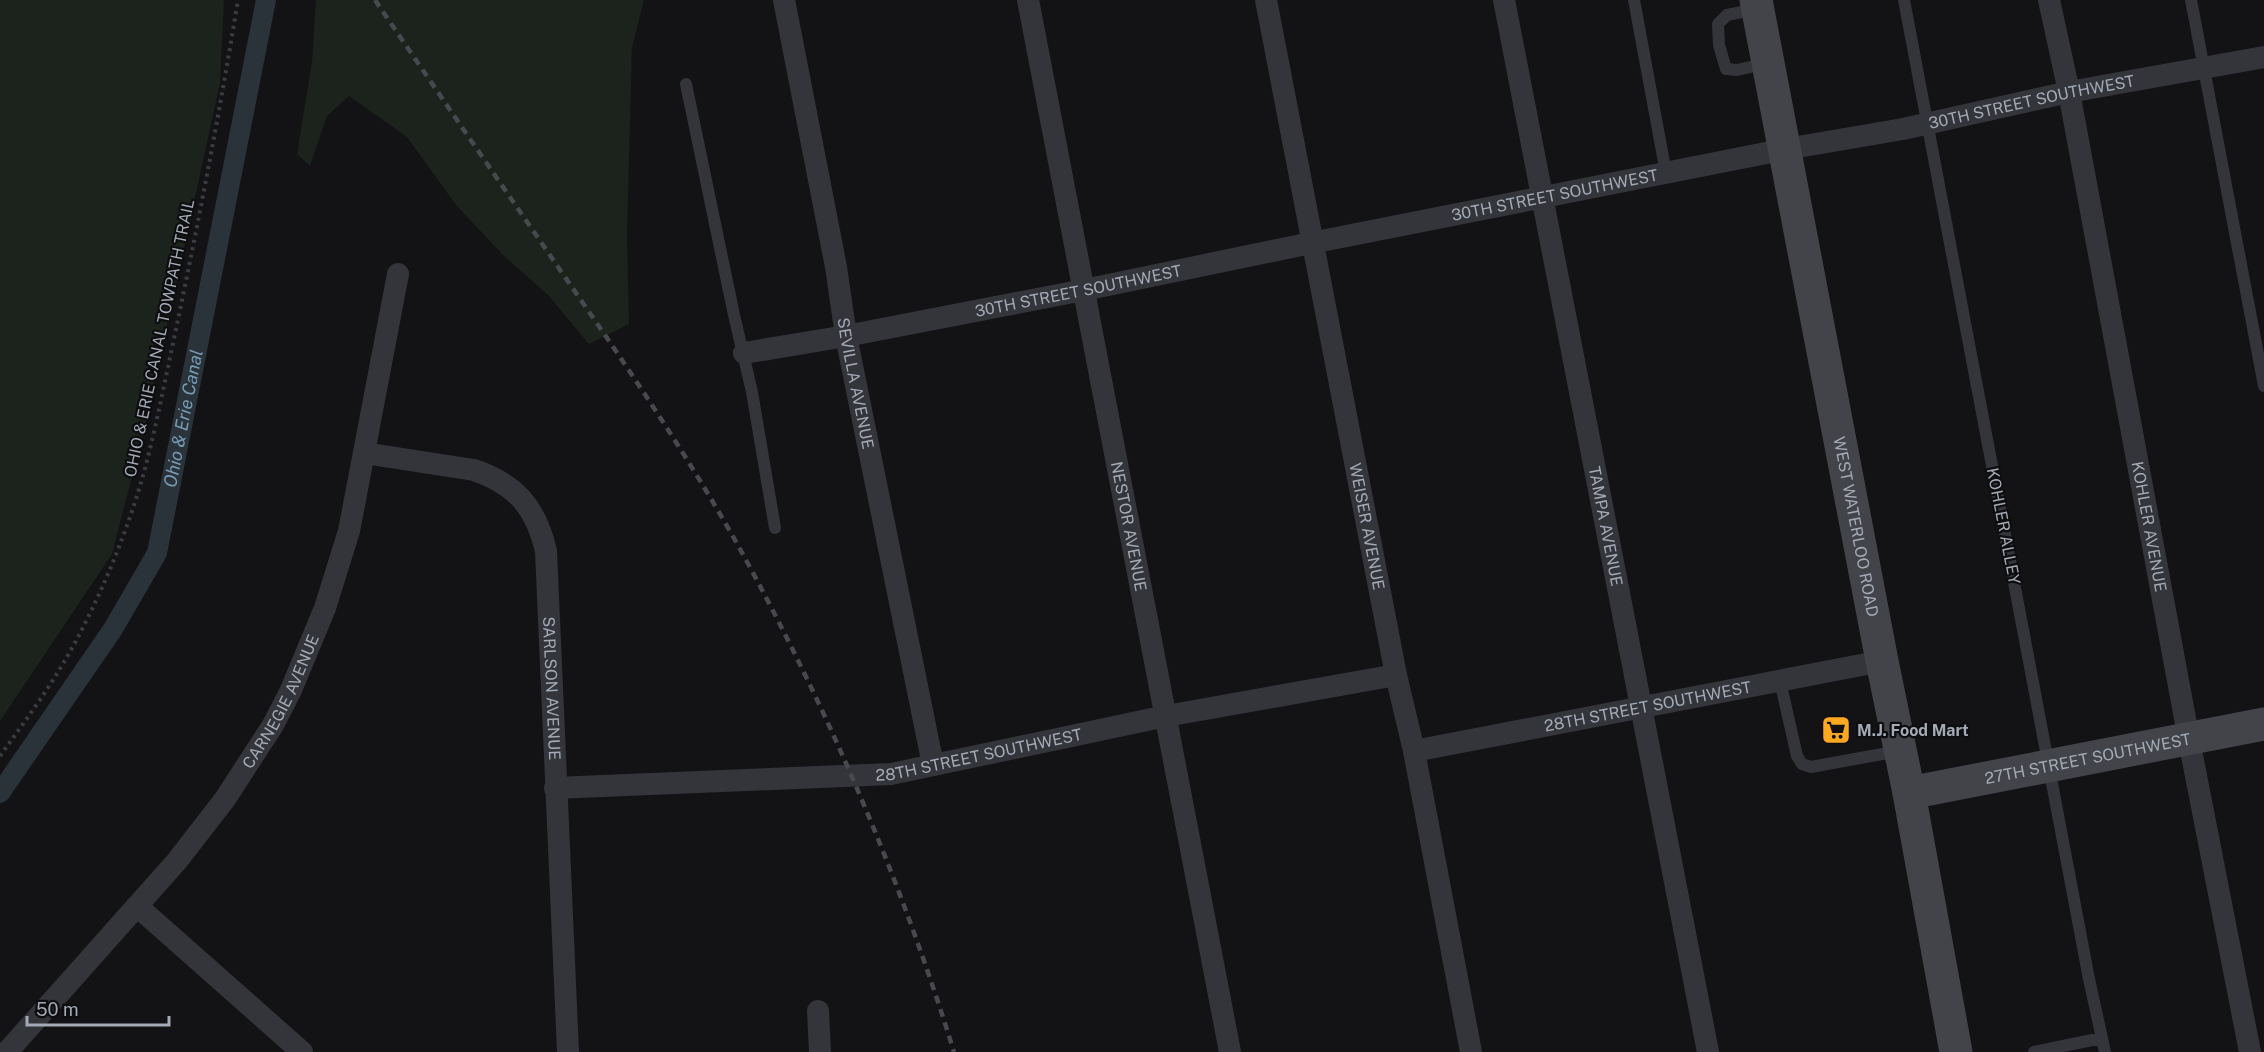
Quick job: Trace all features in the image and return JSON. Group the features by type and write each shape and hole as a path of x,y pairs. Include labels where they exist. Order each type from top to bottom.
{"main road":[{"name":"WEST WATERLOO ROAD","path":"1757,4 1909,793 1956,1052"},
{"name":"27TH STREET SOUTHWEST","path":"1909,793 2264,724"}],"street":[{"name":"SEVILLA AVENUE","path":"784,0 836,267 846,336 933,765"},
{"name":"NESTOR AVENUE","path":"1028,0 1230,1052"},
{"name":"WEISER AVENUE","path":"1266,0 1311,243 1396,675 1414,751 1471,1052"},
{"name":"TAMPA AVENUE","path":"1504,0 1643,707 1708,1052"},
{"name":"KOHLER AVENUE","path":"2049,0 2069,92 2189,740 2250,1052"},
{"name":"30TH STREET SOUTHWEST","path":"744,352 846,336 1084,290 1786,149 1927,124 2069,92 2264,57"},
{"name":"CARNEGIE AVENUE","path":"7,1052 177,861 225,799 273,725 291,690 325,608 346,542 358,491 398,274"},
{"name":"SARLSON AVENUE","path":"364,453 474,470 489,475 516,492 536,519 546,551 568,1052"},
{"name":"28TH STREET SOUTHWEST","path":"1414,751 1882,662"},
{"name":"28TH STREET SOUTHWEST","path":"555,788 881,775 912,771 1166,716 1396,675"},
{"path":"137,906 302,1052"},
{"path":"818,1011 820,1052"}],"lane":[{"path":"1634,0 1666,173"},
{"name":"KOHLER ALLEY","path":"1904,0 2105,1052"},
{"path":"2191,0 2264,386"},
{"path":"1757,4 1727,15 1718,24 1719,45 1726,69 1737,70 1769,63"},
{"path":"686,84 734,315 744,352 775,528"},
{"path":"1780,681 1797,756 1802,764 1811,767 1900,751"},
{"path":"2034,1052 2102,1038"}],"path":[{"name":"OHIO & ERIE CANAL TOWPATH TRAIL","path":"0,756 56,675 80,635 116,552 137,494 149,454 187,276 238,0"}],"shaded area":[{"path":"0,0 224,0 220,83 145,426 112,554 0,721"},
{"path":"316,0 644,0 632,47 627,234 629,324 589,344 549,296 503,255 456,205 407,137 349,96 327,116 310,166 297,154 312,62"}],"waterway":[{"name":"Ohio & Erie Canal","path":"0,793 113,629 157,553 266,0"}],"railway":[{"path":"375,0 633,376 696,473 735,540 799,663 858,790 909,920 954,1052"}],"place":[{"name":"M.J. Food Mart","path":"1836,730"}]}
